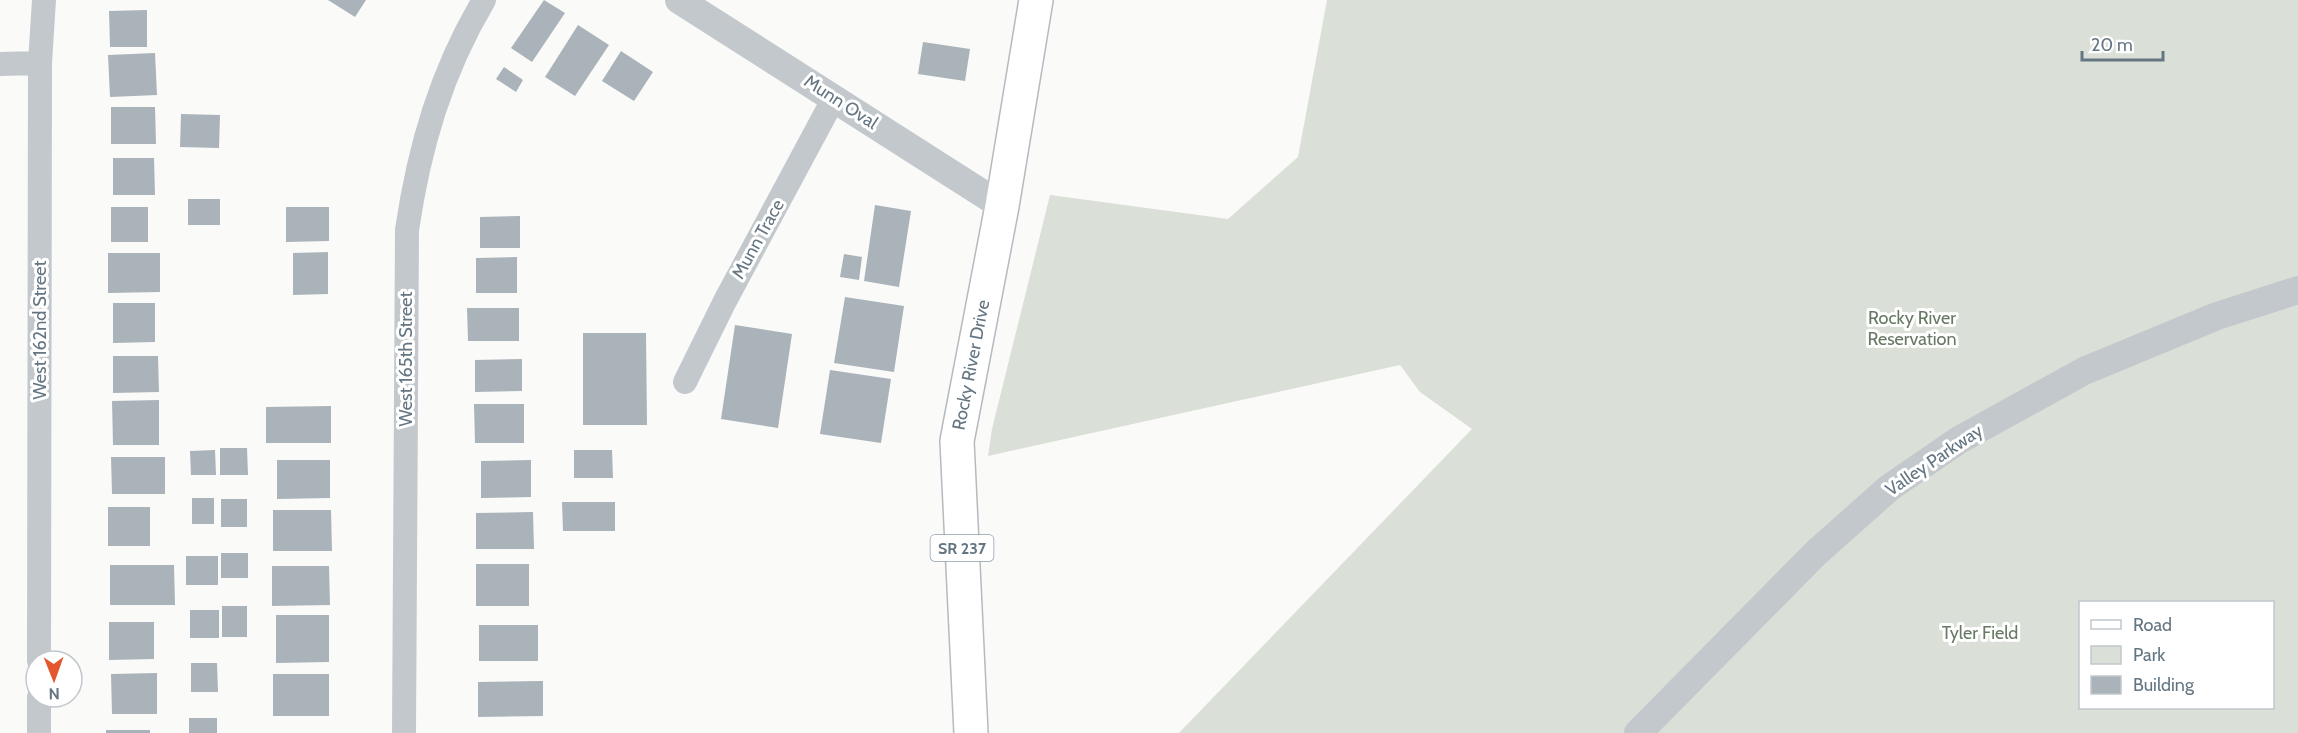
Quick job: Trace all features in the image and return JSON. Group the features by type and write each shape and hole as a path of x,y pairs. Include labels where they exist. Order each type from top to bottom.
{"main road":[{"name":"Rocky River Drive","path":"970,733 957,441 1002,206 1036,0"}],"street":[{"name":"West 162nd Street","path":"39,649 40,63 44,0"},
{"name":"West 165th Street","path":"404,733 407,230 415,176 429,120 462,37 484,0"},
{"name":"Munn Oval","path":"679,0 1002,206"},
{"path":"0,63 40,63"},
{"name":"Munn Trace","path":"685,382 725,301 834,98"},
{"name":"Valley Parkway","path":"1638,733 1816,554 1889,488 1959,440 2084,371 2217,316 2298,290"},
{"path":"39,709 39,733"}],"green space":[{"name":"Rocky River Reservation","path":"1327,0 2298,0 2298,733 1179,733 1472,429 1420,392 1400,365 988,456 992,429 1050,195 1228,219 1298,157"}],"building":[{"path":"328,0 366,0 355,17"},
{"path":"544,0 565,13 532,62 511,48"},
{"path":"147,10 147,47 110,47 109,11"},
{"path":"578,25 609,45 575,96 545,77"},
{"path":"923,42 970,49 965,81 918,74"},
{"path":"621,51 653,72 634,101 602,81"},
{"path":"155,53 157,95 110,97 108,55"},
{"path":"504,67 523,80 516,92 496,79"},
{"path":"111,107 155,107 156,144 111,144"},
{"path":"181,114 220,115 219,148 180,147"},
{"path":"113,158 154,158 155,195 113,195"},
{"path":"188,199 220,199 220,225 188,225"},
{"path":"875,205 911,211 899,287 864,281"},
{"path":"111,207 148,207 148,242 111,242"},
{"path":"286,207 329,207 329,241 286,242"},
{"path":"520,216 520,248 480,248 480,217"},
{"path":"328,252 328,294 293,295 293,253"},
{"path":"108,253 160,253 160,292 108,293"},
{"path":"844,254 862,257 859,280 840,277"},
{"path":"517,257 517,293 476,293 476,258"},
{"path":"845,297 904,306 894,372 834,363"},
{"path":"113,303 155,303 155,342 113,343"},
{"path":"467,308 519,308 519,341 468,341"},
{"path":"735,325 792,334 778,428 721,419"},
{"path":"583,333 646,333 647,425 583,425"},
{"path":"113,356 158,356 159,392 113,393"},
{"path":"522,359 522,391 475,392 475,360"},
{"path":"830,370 891,379 881,443 820,434"},
{"path":"159,400 159,445 113,445 112,401"},
{"path":"474,404 524,404 524,443 475,443"},
{"path":"331,406 331,443 266,443 266,407"},
{"path":"220,448 247,448 248,475 220,475"},
{"path":"215,450 216,475 191,475 190,451"},
{"path":"574,450 612,450 613,478 574,478"},
{"path":"111,457 165,457 165,494 112,494"},
{"path":"277,460 330,460 330,498 277,499"},
{"path":"531,460 531,497 481,498 481,461"},
{"path":"192,498 214,498 214,524 192,524"},
{"path":"221,499 247,499 247,527 221,527"},
{"path":"562,502 615,502 615,531 563,531"},
{"path":"108,507 150,507 150,546 108,546"},
{"path":"273,510 331,510 332,551 273,551"},
{"path":"533,512 534,549 476,549 476,513"},
{"path":"221,553 248,553 248,578 221,578"},
{"path":"186,556 218,556 218,585 186,585"},
{"path":"476,564 529,564 529,606 476,606"},
{"path":"110,565 174,565 175,605 110,605"},
{"path":"272,566 329,566 330,605 272,606"},
{"path":"222,606 247,606 247,637 222,637"},
{"path":"190,610 219,610 219,638 190,638"},
{"path":"276,615 329,615 329,662 276,663"},
{"path":"109,622 154,622 154,659 109,660"},
{"path":"479,625 538,625 538,661 479,661"},
{"path":"191,663 217,663 218,692 191,692"},
{"path":"157,673 157,714 112,714 111,674"},
{"path":"273,674 329,674 329,716 273,716"},
{"path":"543,681 543,716 478,717 478,682"},
{"path":"189,718 217,718 217,733 189,733"},
{"path":"106,730 150,730 150,733 106,733"}],"park label":[{"name":"Tyler Field","path":"1980,633"}]}
